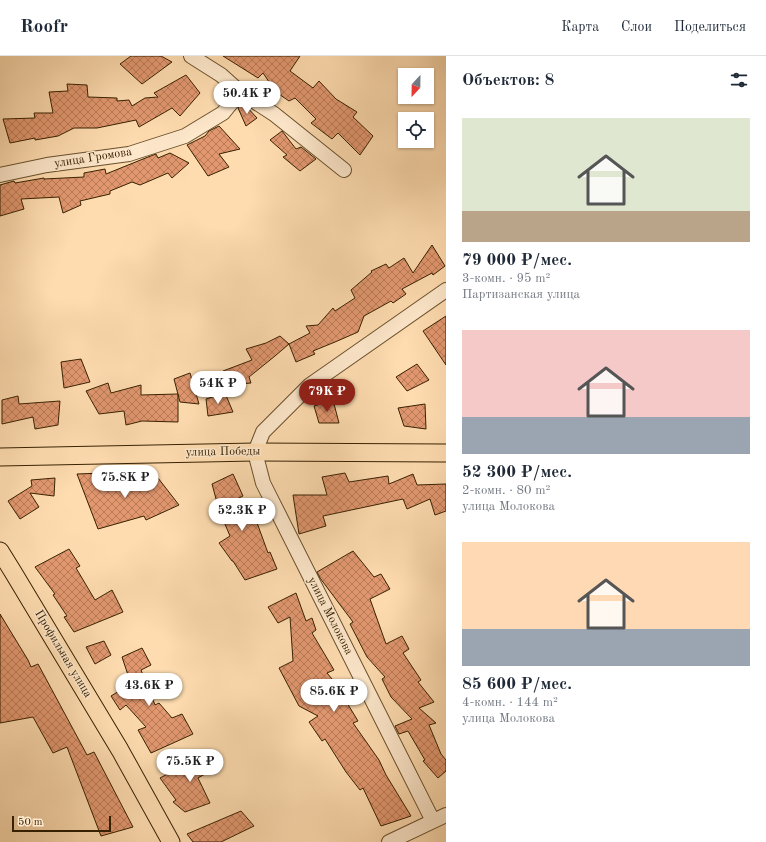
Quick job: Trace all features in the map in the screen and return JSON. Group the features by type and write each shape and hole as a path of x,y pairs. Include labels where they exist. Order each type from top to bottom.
{"main road":[{"name":"улица Победы","path":"0,456 255,452 446,452"},
{"name":"Профильная улица","path":"0,551 120,750 170,842"}],"street":[{"path":"191,56 221,76 240,92 274,114 344,170"},
{"name":"улица Громова","path":"0,175 47,165 129,154 185,136 223,113 240,92"},
{"path":"255,452 263,432 310,385 446,290"},
{"name":"улица Молокова","path":"255,452 263,483 440,818"},
{"path":"388,842 440,818"}],"building":[{"path":"131,56 161,56 172,62 142,84 120,64"},
{"path":"223,56 300,56 290,71 313,88 319,81 336,99 357,112 353,117 373,136 360,155 338,133 332,139 311,123 316,119 295,98 289,101 276,92 263,73 258,78"},
{"path":"186,75 200,93 180,116 172,108 139,127 136,120 97,128 74,128 58,136 35,140 35,138 10,143 3,119 35,118 34,113 53,113 49,92 68,91 67,84 87,85 88,97 117,98 117,101 129,100 132,106 145,98 158,97 154,93"},
{"path":"242,103 257,118 246,126 238,108"},
{"path":"219,126 240,149 219,154 229,167 208,176 187,145 205,136 209,131"},
{"path":"282,131 296,149 301,147 316,159 300,171 283,157 287,155 270,140"},
{"path":"170,153 189,163 172,178 168,173 140,185 132,182 110,191 110,194 80,201 81,205 63,213 59,197 21,199 24,209 0,216 0,185 14,181 15,183 44,178 84,177 84,173 105,169 106,174 156,154 158,158"},
{"path":"432,245 445,266 433,275 432,273 402,289 406,294 393,303 391,301 364,316 358,332 313,351 315,354 296,362 289,344 310,333 306,326 318,325 333,308 335,311 355,298 351,290 372,272 371,271 386,264 389,268 404,258 413,273"},
{"path":"446,316 446,365 423,331"},
{"path":"280,336 289,344 249,377 251,383 229,385 223,371 252,360 246,349 266,343"},
{"path":"81,359 90,382 64,388 61,362"},
{"path":"417,364 429,380 407,391 396,377"},
{"path":"190,373 199,404 180,402 174,379"},
{"path":"108,383 111,393 141,385 141,395 178,394 178,422 142,421 126,425 124,411 99,414 86,391"},
{"path":"225,393 233,412 208,416 206,399"},
{"path":"18,396 19,404 60,401 58,425 35,429 33,417 2,424 2,400"},
{"path":"333,400 339,423 319,423 314,406"},
{"path":"425,404 426,429 404,426 398,408"},
{"path":"104,473 111,486 158,478 179,505 146,520 144,516 98,529 77,474"},
{"path":"345,473 349,482 388,476 389,484 413,474 417,485 446,484 446,511 435,515 430,499 407,509 403,499 323,516 326,526 299,534 293,495 327,495 322,477"},
{"path":"233,474 243,496 235,500 256,520 268,553 270,552 277,569 245,580 219,543 230,536 219,510 212,484"},
{"path":"55,478 54,496 30,493 39,507 20,519 8,501 32,486 31,480"},
{"path":"69,549 80,566 76,568 95,600 112,590 123,612 74,632 64,617 67,616 53,595 55,594 35,567"},
{"path":"353,551 374,577 381,574 390,589 370,599 386,644 402,636 409,649 403,653 421,680 418,682 434,702 419,708 436,723 429,725 441,754 446,760 446,771 438,778 423,761 425,760 408,731 399,734 395,726 412,719 391,697 382,679 385,677 367,657 350,624 353,622 317,572"},
{"path":"296,593 306,621 312,618 316,630 312,633 334,670 327,673 343,692 341,693 358,721 353,723 379,760 386,775 411,816 381,826 363,788 360,790 346,772 325,739 322,741 309,722 318,716 299,706 279,668 293,661 290,617 278,623 268,607"},
{"path":"0,614 31,667 38,664 87,755 94,752 133,827 101,836 67,747 53,753 33,717 0,723"},
{"path":"104,641 111,655 95,664 86,647"},
{"path":"142,648 151,665 141,670 155,705 159,703 172,718 182,714 193,734 151,753 138,730 146,727 126,705 120,710 111,696 131,684 122,657"},
{"path":"208,753 217,767 198,778 210,803 185,812 173,802 176,800 160,778"},
{"path":"241,811 254,826 221,842 193,842 187,834"}]}
